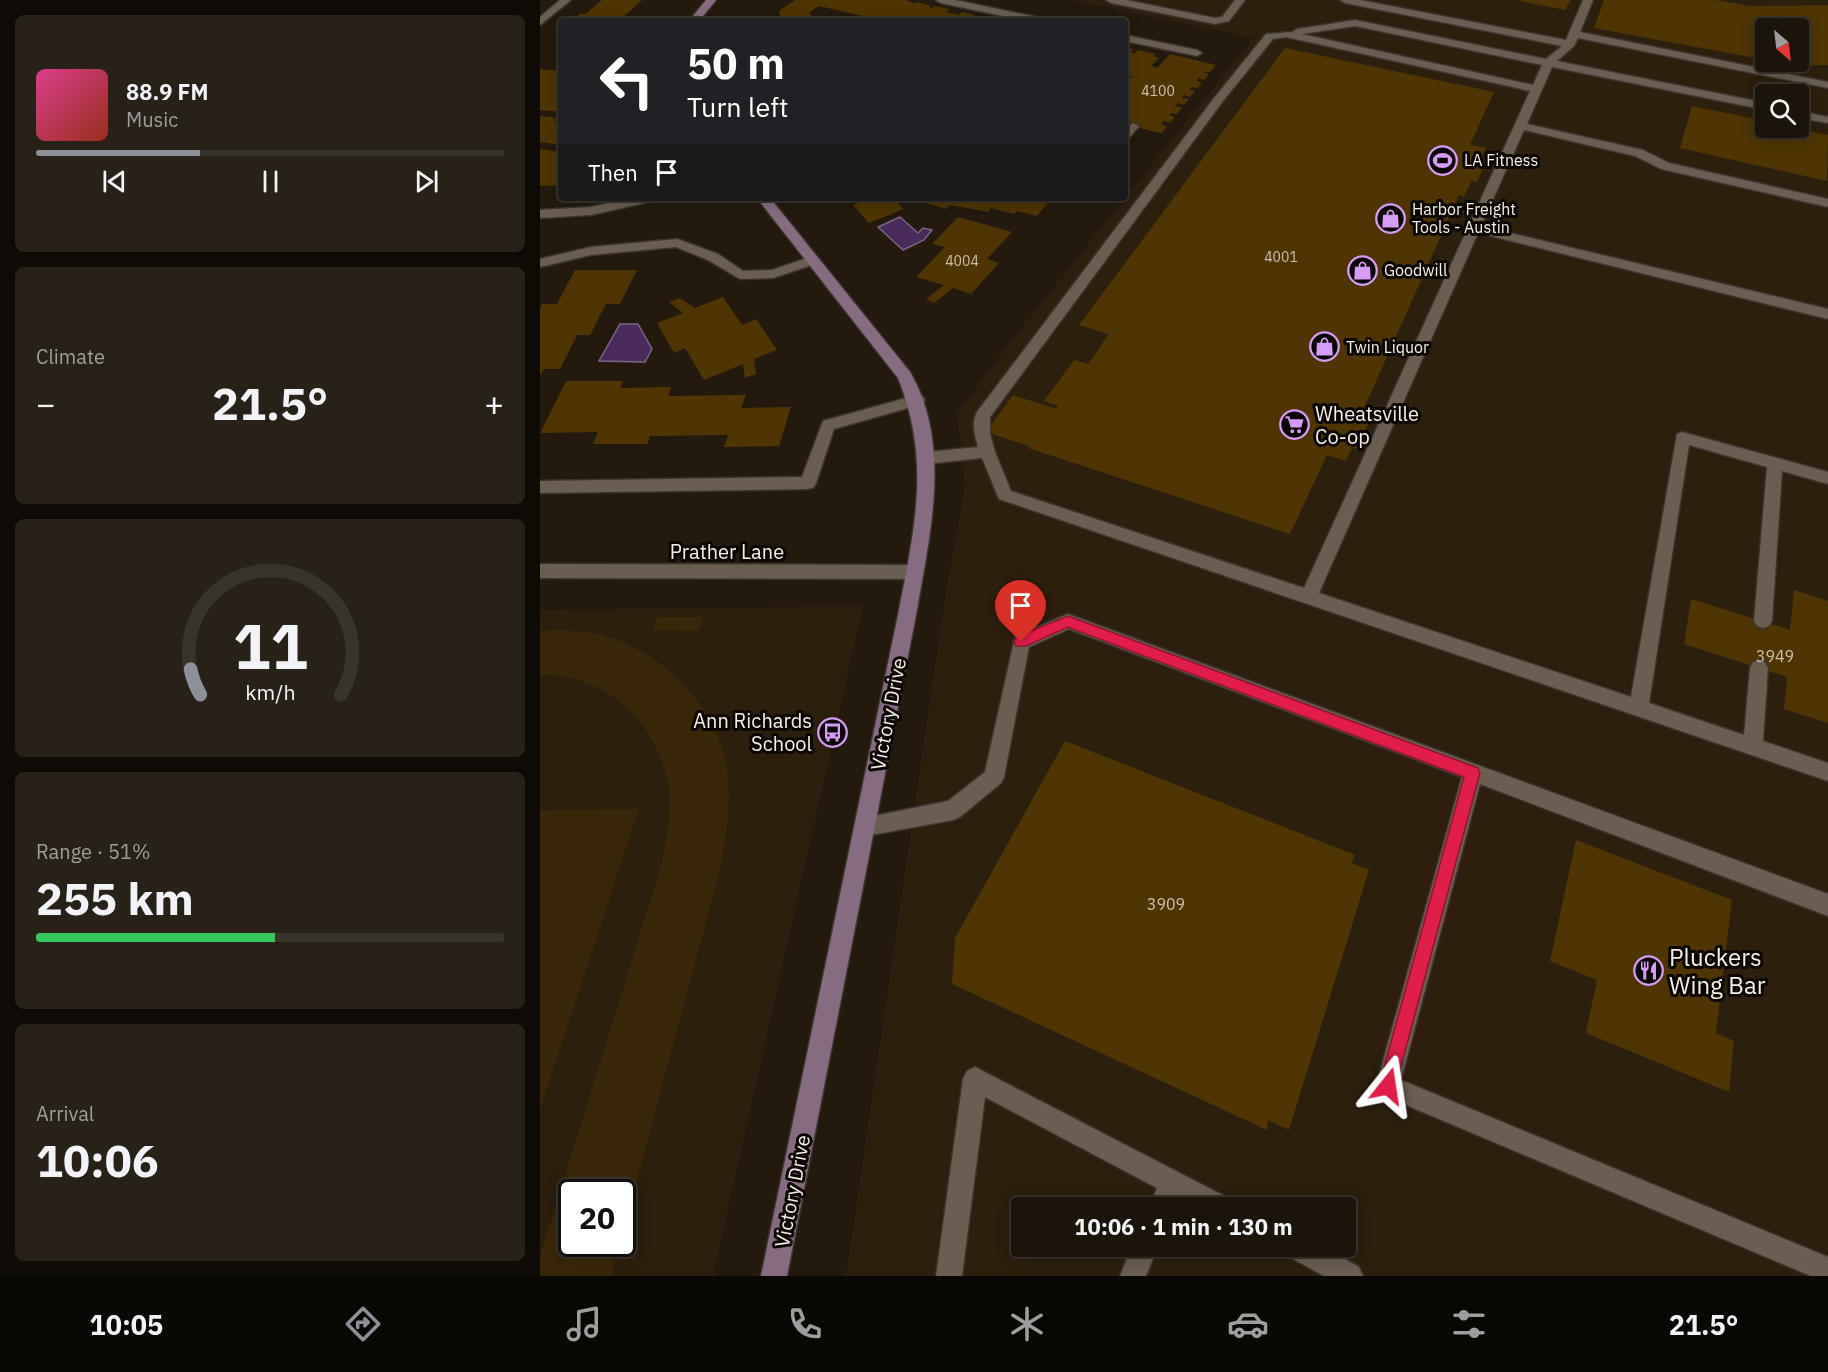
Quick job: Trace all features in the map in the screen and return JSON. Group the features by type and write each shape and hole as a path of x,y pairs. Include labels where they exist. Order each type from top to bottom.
{"street":[{"path":"540,22 566,0"},
{"path":"696,18 711,0"},
{"path":"941,0 1027,18"},
{"path":"1111,0 1215,21 1225,18 1240,0"},
{"path":"1345,0 1828,85"},
{"path":"1309,597 1549,62 1572,39 1588,0"},
{"path":"1755,105 1355,23 1270,36 1233,81 982,416 982,434 1005,495 1828,772"},
{"path":"1286,34 1537,89"},
{"path":"1128,39 1197,53 1192,59"},
{"path":"1809,116 1828,120"},
{"path":"1128,132 1133,126"},
{"path":"1520,126 1639,153 1665,166 1828,203"},
{"path":"540,214 591,211 636,201"},
{"name":"Victory Drive","path":"765,201 905,376 917,400 927,458 926,503 915,572 866,826 774,1276"},
{"path":"1474,228 1828,314"},
{"path":"540,262 591,251 677,243 713,257 740,275 773,274 813,260"},
{"path":"540,487 808,483 828,425 917,400"},
{"path":"1639,708 1682,438 1828,478"},
{"path":"927,458 987,452"},
{"path":"1763,621 1775,463"},
{"name":"Prather Lane","path":"540,572 915,572"},
{"path":"866,826 953,810 994,777 1021,642 1068,621 1828,905"},
{"path":"1753,746 1759,668"},
{"path":"1473,773 1388,1086 1828,1270"},
{"path":"949,1276 975,1079 1201,1197"},
{"path":"1165,1197 1172,1181"},
{"path":"1133,1276 1141,1257"},
{"path":"1315,1257 1350,1276"}],"shaded area":[{"path":"1071,0 1828,0 1828,1276 846,1276 945,597 965,487 957,414 1007,346 1123,201 1128,201 1128,195 1253,38"},
{"path":"900,217 918,233 923,228 932,230 924,240 903,250 878,227"},
{"path":"620,324 638,324 652,349 645,362 599,361"},
{"path":"863,606 713,1276 540,1276 540,610"},
{"path":"657,617 703,617 698,631 652,630"},
{"path":"540,631 592,633 639,650 661,664 697,700 711,721 721,744 727,769 728,818 721,866 636,1183 636,1179 564,1179 661,866 668,823 669,790 660,757 650,737 638,719 623,704 585,683 540,674"},
{"path":"639,809 540,1109 540,810"},
{"path":"558,1198 558,1257 616,1257 611,1276 540,1276 540,1256"}],"building":[{"path":"602,0 642,0 622,18 575,18 580,14 585,14"},
{"path":"795,0 906,0 932,8 934,6 949,9 946,12 959,15 962,12 975,15 972,18 871,18 819,6 809,13 813,18 780,18 779,11"},
{"path":"1516,0 1571,0 1565,10"},
{"path":"1604,0 1715,0 1750,6 1828,5 1828,65 1809,66 1809,18 1755,18 1755,58 1594,28"},
{"path":"1128,48 1133,49 1131,52 1135,53 1138,50 1155,54 1153,56 1159,58 1151,66 1157,68 1170,54 1216,65 1210,72 1203,72 1209,74 1204,80 1199,78 1196,81 1202,82 1198,88 1192,87 1189,90 1195,91 1190,97 1184,95 1182,98 1189,99 1184,105 1178,103 1175,106 1182,108 1177,114 1169,115 1175,117 1170,123 1164,121 1161,125 1167,126 1162,133 1128,125 1128,78 1134,77 1128,76"},
{"path":"1285,48 1494,92 1470,145 1486,148 1480,161 1486,162 1477,182 1471,181 1464,197 1459,195 1365,406 1369,407 1365,416 1371,417 1358,449 1352,448 1346,461 1327,455 1290,534 1028,448 1029,446 986,432 1013,395 1056,409 1058,406 1044,401 1074,360 1088,364 1109,334 1079,325"},
{"path":"540,69 558,71 558,112 540,110"},
{"path":"1692,106 1755,119 1755,138 1809,138 1809,131 1828,135 1827,181 1680,148"},
{"path":"540,116 558,118 554,122 558,123 558,145 540,142"},
{"path":"540,149 558,152 558,185 540,186"},
{"path":"863,201 896,201 904,209 869,223 853,205"},
{"path":"928,201 1050,201 1037,216 1017,211 1014,214 991,208 988,212 950,205 946,209 926,203"},
{"path":"958,217 1012,232 987,259 999,263 971,294 953,288 934,303 926,299 944,285 916,277 945,247 932,244"},
{"path":"575,270 637,270 620,304 606,304 590,335 577,335 560,369 544,369 540,376 540,308 542,304 557,304"},
{"path":"723,297 742,325 756,319 777,350 754,359 756,374 745,378 743,364 704,380 685,348 674,353 657,323 683,313 669,302 680,298 695,308"},
{"path":"566,381 623,381 620,388 671,387 668,396 746,395 741,408 791,407 779,446 724,447 728,435 650,436 647,444 593,444 598,432 540,433"},
{"path":"1794,590 1828,601 1828,723 1784,709 1787,677 1684,644 1691,599 1790,630"},
{"path":"1065,741 1355,855 1351,863 1369,870 1289,1130 1268,1120 1267,1130 952,984 955,938"},
{"name":"Pluckers Wing Bar","path":"1576,840 1732,900 1716,1033 1734,1041 1729,1092 1586,1033 1597,980 1550,961"}],"place":[{"name":"LA Fitness","path":"1443,160"},
{"name":"Harbor Freight Tools - Austin","path":"1391,218"},
{"name":"Goodwill","path":"1363,270"},
{"name":"Twin Liquor","path":"1325,347"},
{"name":"Wheatsville Co-op","path":"1294,425"},
{"name":"Ann Richards School","path":"833,732"},
{"name":"Pluckers Wing Bar","path":"1648,971"}],"route":[{"path":"1021,642 1068,621 1473,773 1388,1086"}]}
